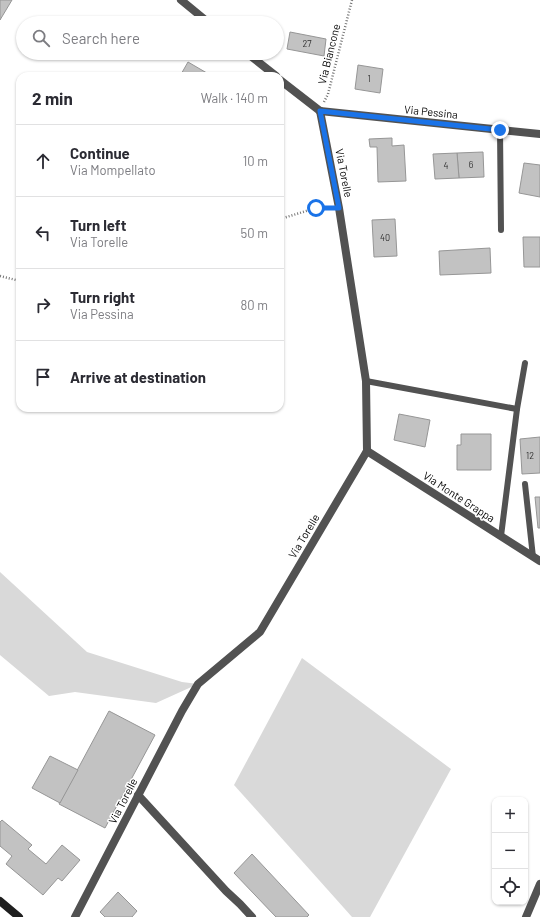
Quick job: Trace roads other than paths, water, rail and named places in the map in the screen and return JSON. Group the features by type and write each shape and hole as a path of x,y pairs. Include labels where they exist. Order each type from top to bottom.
{"street":[{"path":"181,0 200,16"},
{"path":"256,60 271,72"},
{"path":"284,83 320,111"},
{"name":"Via Pessina","path":"320,111 540,134"},
{"name":"Via Torelle","path":"75,917 182,711 198,684 260,632 367,451 366,381 339,208 320,111"},
{"name":"Via Monte Grappa","path":"367,451 540,561"},
{"path":"138,795 226,891 252,917"},
{"path":"526,917 540,884"},
{"path":"0,901 19,917"}],"lane":[{"path":"500,130 500,230"},
{"path":"501,536 517,409 525,363"},
{"path":"366,381 517,409"},
{"path":"525,484 533,556"}]}
